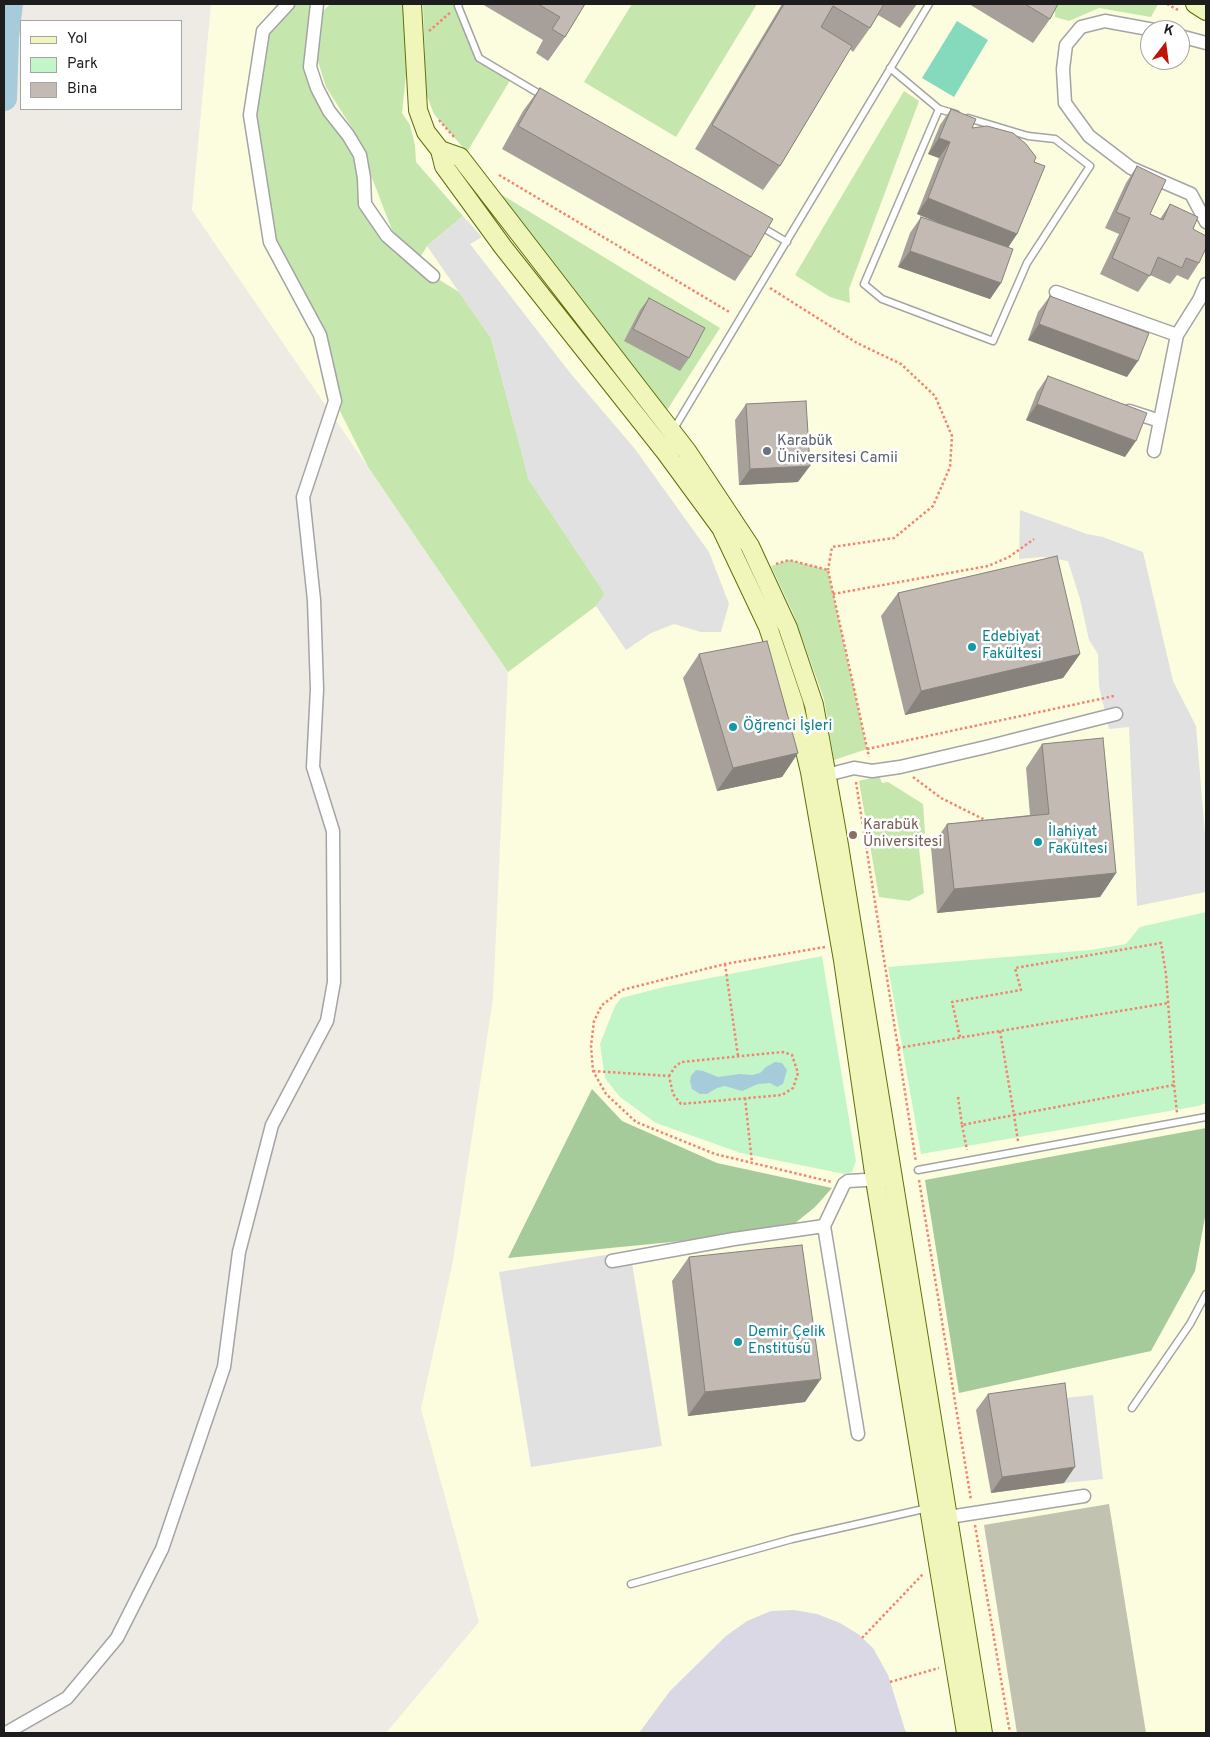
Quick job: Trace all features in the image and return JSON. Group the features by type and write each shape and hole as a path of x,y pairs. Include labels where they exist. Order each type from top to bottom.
{"main road":[{"path":"412,4 418,110 426,132 440,150 444,166 503,247 666,453 721,528 768,627 819,777 894,1177 983,1733"},
{"path":"1195,4 1206,10"},
{"path":"440,150 460,156 687,451 750,546 788,628 814,705 819,777 875,1180 966,1733"}],"street":[{"path":"6,1733 67,1698 118,1638 162,1549 224,1368 239,1252 272,1125 327,1021 334,982 333,831 314,768 318,690 314,600 303,497 335,401 320,335 270,242 250,115 263,31 288,4"},
{"path":"317,4 310,67 317,88 329,111 348,135 360,155 364,178 365,204 387,236 433,276"},
{"path":"1140,27 1105,21 1081,27 1066,45 1063,69 1065,103 1089,136 1132,168 1191,194 1206,222"},
{"path":"1190,39 1206,43"},
{"path":"1154,450 1177,335 1199,300 1206,284"},
{"path":"1056,292 1177,335"},
{"path":"1118,407 1160,421"},
{"path":"819,777 854,768 872,771 900,767 1116,714"},
{"path":"858,1434 824,1226 844,1184 848,1181 894,1177"},
{"path":"612,1261 734,1238 824,1226"},
{"path":"948,1517 1084,1496"}],"lane":[{"path":"672,432 928,4"},
{"path":"458,5 479,58 553,102"},
{"path":"890,68 939,109 1028,136 1055,139 1090,166 1027,263 993,341 882,299 864,284 939,109"},
{"path":"753,222 787,242"},
{"path":"918,1170 1206,1116"},
{"path":"1132,1408 1190,1324 1206,1294"},
{"path":"631,1584 792,1538 928,1508"}],"path":[{"path":"424,36 458,5"},
{"path":"434,114 460,144"},
{"path":"498,175 741,319"},
{"path":"762,283 856,343 901,364 935,396 952,436 950,467 933,506 894,538 832,547 828,570 872,771"},
{"path":"833,594 988,566 1009,557 1034,539"},
{"path":"772,566 789,560 828,570"},
{"path":"867,749 1114,696"},
{"path":"900,767 941,798 992,824"},
{"path":"854,768 1010,1733"},
{"path":"960,1037 952,1002 1021,990 1015,968 1161,943 1178,1122"},
{"path":"827,951 827,947 725,964 622,990 602,1005 594,1021 593,1071 606,1094 636,1122 715,1154 844,1184"},
{"path":"725,964 738,1056"},
{"path":"898,1048 1168,1003"},
{"path":"1000,1031 1019,1152"},
{"path":"783,1052 792,1056 798,1073 793,1088 782,1095 681,1104 673,1094 670,1076 674,1067 682,1062 738,1056 783,1052"},
{"path":"593,1071 670,1076"},
{"path":"962,1125 1174,1085"},
{"path":"958,1097 968,1161"},
{"path":"745,1098 752,1163"},
{"path":"862,1638 927,1570"},
{"path":"890,1682 943,1667"}],"shaded area":[{"name":"Karabük Üniversitesi","path":"211,4 1206,4 1206,1733 386,1733 479,1622 421,1409 453,1261 493,999 508,672 192,210"},
{"path":"463,216 482,237 470,244 571,374 635,449 709,552 729,604 721,632 701,632 674,624 651,633 626,650 596,606 605,594 529,480 491,338 427,246"},
{"path":"1020,510 1143,552 1173,681 1196,726 1206,847 1206,892 1137,906 1129,727 1109,729 1099,686 1098,654 1089,640 1080,599 1068,561 1043,557 1019,559"},
{"path":"630,1251 662,1446 531,1467 499,1272"},
{"path":"1093,1395 1103,1479 1064,1483 1054,1399"},
{"path":"1109,1504 1146,1733 1017,1733 984,1525"},
{"path":"794,1610 817,1614 840,1623 858,1634 873,1648 888,1675 906,1733 639,1733 670,1691 726,1636 747,1621 771,1611"}],"green space":[{"path":"288,4 317,4 310,67 360,155 365,204 433,276 459,292 491,338 529,480 605,594 596,606 508,672 368,467 335,401 320,335 270,242 250,115 263,31"},
{"path":"331,4 403,4 407,65 402,113 410,125 415,145 416,162 463,216 427,246 419,259 392,230 354,131 326,87 315,52 319,14"},
{"path":"423,4 458,4 479,58 512,77 467,152 434,114 426,93"},
{"path":"632,4 757,4 676,137 584,82"},
{"path":"1055,4 1158,4 1151,17 1099,8 1069,21 1055,17"},
{"path":"957,21 988,40 954,97 922,78"},
{"path":"904,91 919,101 849,289 850,303 830,297 795,275"},
{"path":"494,190 720,328 667,410"},
{"path":"789,560 828,570 867,749 834,760 824,699 793,613 771,566"},
{"path":"879,776 882,783 888,782 923,804 925,833 918,839 924,893 909,901 879,897 859,781"},
{"path":"1206,912 1206,1103 1198,1106 921,1154 888,967 1090,950 1126,944 1140,927"},
{"path":"822,956 856,1161 852,1172 844,1174 741,1153 656,1123 620,1097 605,1078 600,1044 615,1006 621,998 664,987"},
{"path":"592,1089 622,1121 717,1163 832,1188 815,1207 794,1224 682,1241 508,1258"},
{"path":"1206,1128 1206,1212 1195,1271 1151,1351 959,1393 925,1180"}],"water":[{"path":"775,1062 782,1063 787,1070 783,1084 777,1087 770,1083 758,1084 742,1091 725,1086 707,1094 700,1094 692,1089 691,1076 696,1070 718,1077 740,1074 752,1075 760,1073"}],"building":[{"path":"538,4 585,4 565,37 552,29 560,17"},
{"path":"784,4 884,4 870,28 833,6 821,27 852,46 780,166 712,125"},
{"path":"1025,4 1058,4 1050,19"},
{"path":"540,88 773,219 751,257 518,126"},
{"path":"951,109 976,119 972,128 987,126 1013,133 1026,144 1036,157 1034,162 1045,166 1017,234 928,198 950,142 939,138"},
{"path":"1137,166 1166,180 1150,214 1163,220 1170,204 1198,217 1193,229 1206,236 1206,248 1199,263 1186,258 1182,268 1158,257 1150,276 1112,258 1130,218 1116,212"},
{"path":"921,217 1013,249 1001,283 910,251"},
{"path":"1050,296 1149,333 1138,361 1039,324"},
{"path":"649,298 705,328 689,358 633,329"},
{"path":"1048,376 1147,413 1136,441 1037,404"},
{"name":"Karabük Üniversitesi Camii","path":"806,401 810,466 750,469 746,404"},
{"name":"Edebiyat Fakültesi","path":"1057,556 1080,654 921,691 898,593"},
{"path":"767,641 798,753 733,768 699,654"},
{"name":"İlahiyat Fakültesi","path":"1103,738 1116,873 954,889 947,824 1049,814 1042,744"},
{"name":"Demir Çelik Enstitüsü","path":"802,1245 821,1379 705,1392 689,1257"},
{"path":"1065,1383 1075,1467 1002,1477 988,1394"}],"waterway":[{"path":"4,98 6,37 10,4"}],"place":[{"name":"Karabük Üniversitesi Camii","path":"767,451"},
{"name":"Edebiyat Fakültesi","path":"972,647"},
{"name":"Öğrenci İşleri","path":"733,727"},
{"name":"Karabük Üniversitesi","path":"853,835"},
{"name":"İlahiyat Fakültesi","path":"1038,842"},
{"name":"Demir Çelik Enstitüsü","path":"738,1342"}]}
